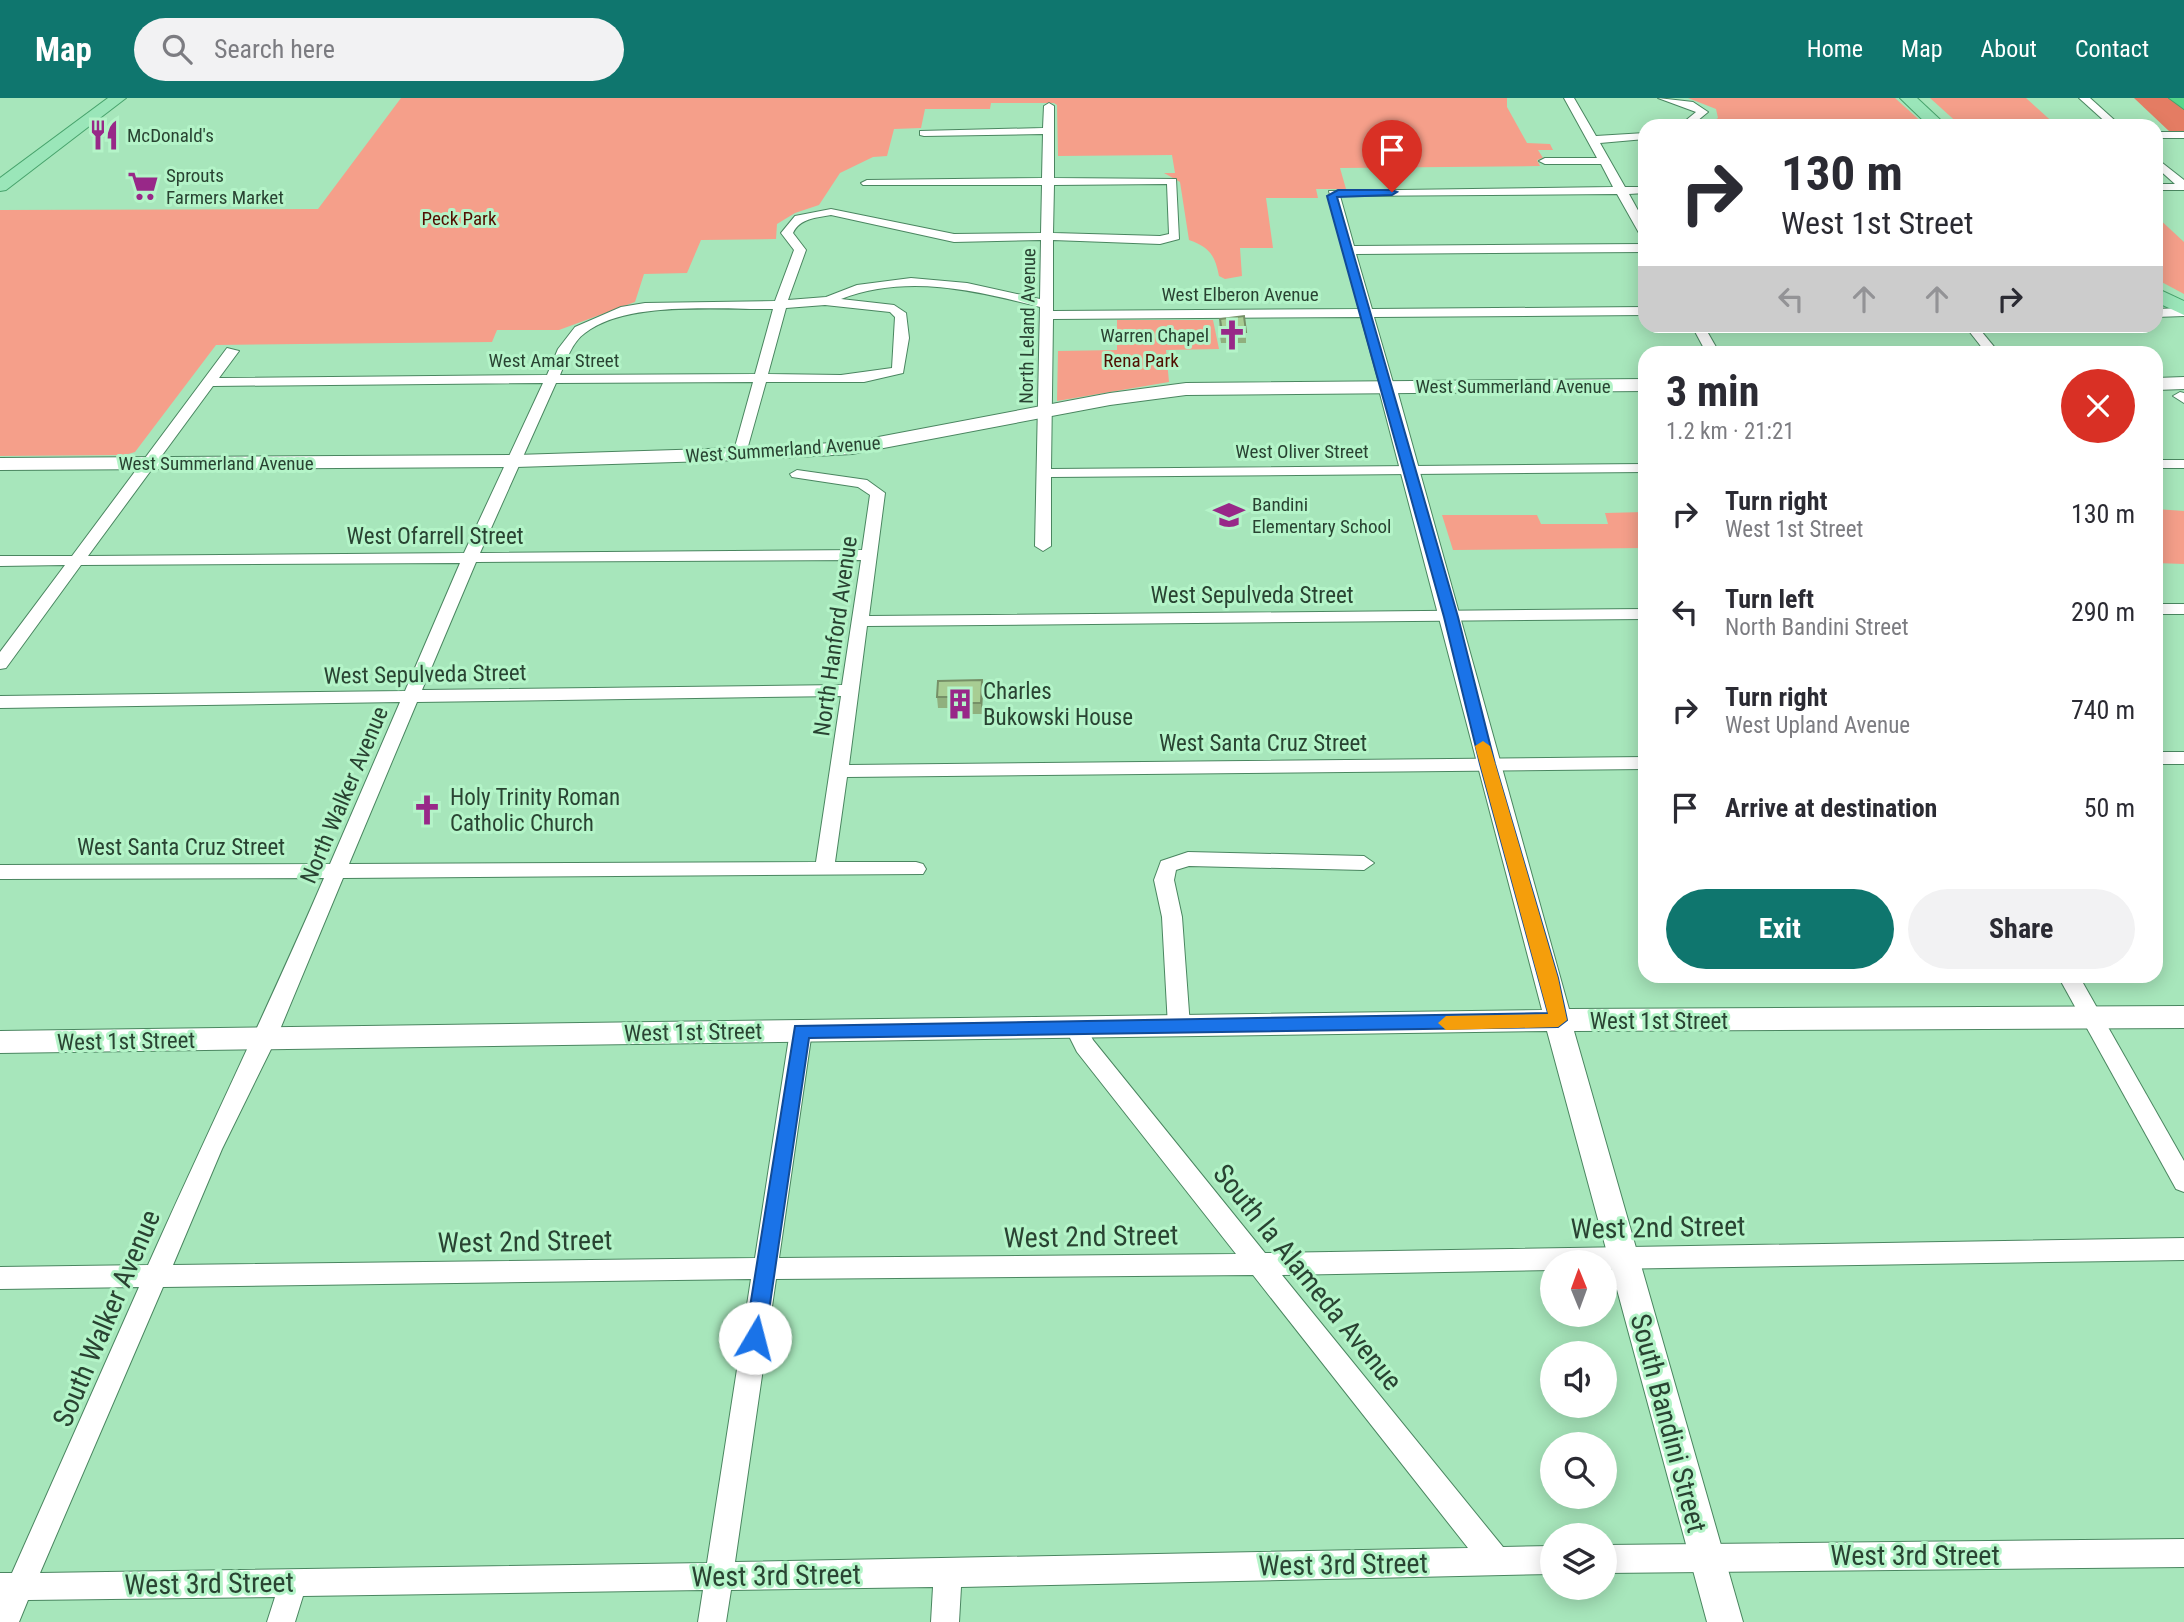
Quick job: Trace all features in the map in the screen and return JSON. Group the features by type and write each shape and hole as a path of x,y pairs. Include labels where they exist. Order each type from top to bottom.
{"highway":[{"path":"2178,98 2184,103"}],"main road":[{"path":"0,173 102,98"},
{"path":"0,186 118,98"},
{"path":"1908,98 1931,119"},
{"path":"2163,298 2184,310"},
{"name":"West Summerland Avenue","path":"0,464 516,461 740,454 852,447 1045,414 1110,399 1186,389 1638,385"},
{"path":"2163,386 2183,393"}],"street":[{"path":"1569,98 1590,140 1638,221"},
{"path":"1663,98 1699,107 1703,113 1694,119"},
{"path":"2084,98 2108,119"},
{"name":"North Leland Avenue","path":"1043,546 1049,106"},
{"path":"924,133 1048,131"},
{"path":"2163,135 2184,135"},
{"path":"1590,140 1638,137"},
{"path":"1545,161 1602,161"},
{"path":"2163,167 2184,186"},
{"path":"740,454 780,305 800,250 787,233 789,227 799,218 831,212 954,238 1047,236 1160,240 1175,236 1172,181 867,183"},
{"path":"2163,187 2184,186"},
{"path":"1387,386 1332,196 1338,193 1638,191"},
{"path":"1349,250 1638,248"},
{"name":"West Elberon Avenue","path":"825,300 862,289 908,281 951,285 1046,310 1638,312"},
{"name":"North Walker Avenue","path":"265,1039 470,558 570,340 580,330 626,310 645,307 780,305 825,300"},
{"name":"West Amar Street","path":"209,382 873,377 898,370 902,338 901,316 894,309 825,300"},
{"path":"2163,312 2184,310"},
{"path":"0,664 232,351"},
{"name":"South Bandini Street","path":"1387,386 1451,617 1487,764 1550,978 1558,1020 1725,1622"},
{"path":"2163,464 2184,464"},
{"name":"West Oliver Street","path":"1044,472 1638,468"},
{"name":"North Hanford Avenue","path":"797,474 862,483 878,493 825,869"},
{"name":"West Ofarrell Street","path":"0,561 870,555"},
{"path":"2163,609 2184,609"},
{"name":"West Sepulveda Street","path":"860,621 1638,614"},
{"name":"West Sepulveda Street","path":"0,702 851,690"},
{"path":"2163,758 2184,758"},
{"name":"West Santa Cruz Street","path":"838,771 1638,764"},
{"path":"1179,1026 1172,917 1164,880 1168,866 1188,859 1364,863"},
{"name":"West Santa Cruz Street","path":"0,872 916,869"},
{"path":"2072,983 2184,1182"},
{"name":"West 1st Street","path":"0,1042 1558,1020 2184,1017"},
{"name":"South la Alameda Avenue","path":"1076,1028 1085,1046 1496,1561"},
{"path":"712,1622 801,1031"},
{"name":"South Walker Avenue","path":"5,1622 10,1587 156,1277 211,1149 265,1039"},
{"name":"West 2nd Street","path":"0,1278 765,1268 1026,1268 1258,1262 2184,1250"},
{"name":"West 3rd Street","path":"1617,1559 2184,1553"},
{"name":"West 3rd Street","path":"10,1587 948,1573 1540,1560"},
{"path":"945,1622 948,1573"},
{"path":"281,1622 294,1581"}],"green space":[{"name":"Peck Park","path":"401,98 1507,98 1507,107 1527,143 1550,144 1553,150 1538,150 1543,158 1537,160 1540,166 1340,168 1346,189 1316,189 1318,198 1266,198 1273,248 1240,248 1242,276 1225,279 1219,276 1210,253 1189,240 1180,182 1164,173 1175,173 1172,155 1058,156 1057,105 1054,103 991,103 990,109 925,109 921,128 894,129 887,156 873,157 840,173 819,205 795,213 777,224 776,239 701,240 687,273 644,274 635,302 559,330 497,330 492,342 216,345 135,452 125,455 0,456 0,210 318,209"},
{"path":"1688,98 1895,98 1918,119 1716,119 1716,109"},
{"path":"1930,98 2026,98 2049,119 1953,119"},
{"path":"2163,222 2184,242 2184,294 2163,283"},
{"name":"Rena Park","path":"1117,320 1213,320 1219,349 1166,350 1169,382 1057,401 1058,351 1117,350"},
{"path":"2163,510 2184,511 2184,564 2163,563"},
{"path":"1638,512 1638,548 1453,550 1442,515 1537,515 1541,524 1608,524 1605,513"}],"shaded area":[{"path":"2134,98 2173,98 2184,106 2184,131 2170,132 2163,125 2163,119 2156,119"}],"building":[{"path":"1244,316 1246,332 1222,332 1220,319"},
{"path":"982,680 981,703 957,703 957,697 937,697 938,681"}],"slow traffic":[{"path":"1446,1023 1558,1020 1550,978 1538,945 1483,746"}],"place":[{"name":"McDonald's","path":"104,135"},
{"name":"Sprouts Farmers Market","path":"143,186"},
{"name":"Warren Chapel","path":"1232,335"},
{"name":"Bandini Elementary School","path":"1229,515"},
{"name":"Charles Bukowski House","path":"960,704"},
{"name":"Holy Trinity Roman Catholic Church","path":"427,810"}],"route":[{"path":"755,1338 801,1031 1558,1020 1550,978 1538,945 1487,764 1451,617 1332,196 1334,193 1392,192"}]}
